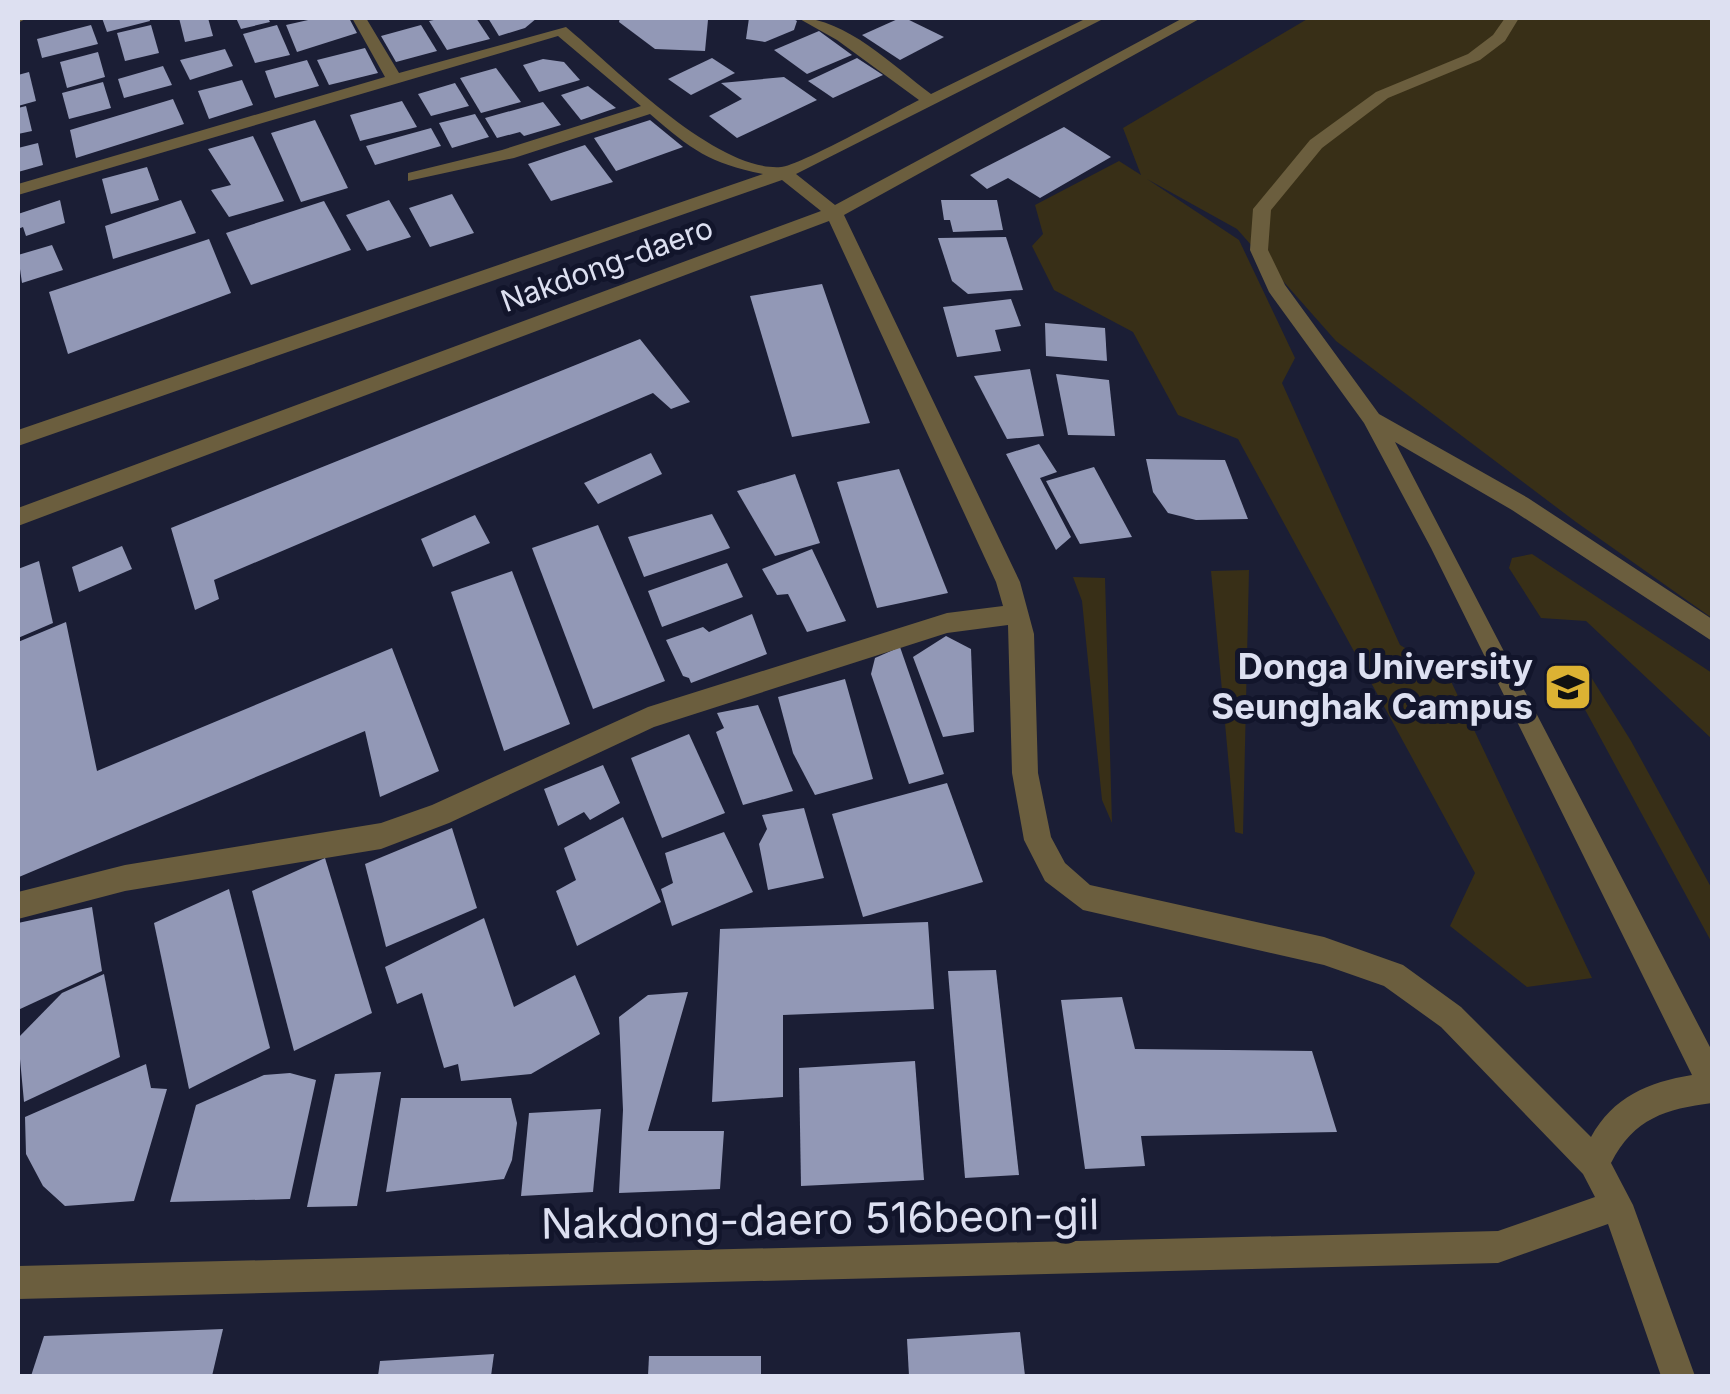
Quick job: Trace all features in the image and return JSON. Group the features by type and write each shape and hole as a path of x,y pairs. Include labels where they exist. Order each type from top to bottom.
{"street":[{"path":"360,18 395,79"},
{"path":"805,18 843,37 932,102"},
{"name":"Nakdong-daero","path":"18,438 784,173 1098,18"},
{"name":"Nakdong-daero","path":"18,517 834,213 1194,18"},
{"path":"1512,18 1499,38 1474,56 1382,95 1316,144 1262,209 1259,250 1276,287 1372,419 1441,546 1712,1085 1664,1092 1632,1110 1610,1128 1594,1163"},
{"path":"18,190 395,79 564,24 692,140 724,161 784,173 834,213 1008,582 1022,634 1025,773 1038,840 1055,872 1083,897 1324,951 1393,975 1452,1016 1594,1163 1617,1205 1678,1376"},
{"path":"414,177 508,154 653,108"},
{"path":"1372,419 1520,504 1712,632"},
{"path":"18,906 125,878 381,836 440,814 648,718 947,623 1017,614"},
{"name":"Nakdong-daero 516beon-gil","path":"18,1283 1498,1247 1617,1205"}],"shaded area":[{"path":"1309,18 1712,18 1712,618 1576,522 1336,341 1237,229 1147,179 1239,240 1295,358 1282,383 1400,645 1447,673 1592,978 1527,987 1450,926 1475,873 1238,439 1178,415 1133,332 1054,290 1032,246 1043,234 1035,205 1119,161 1141,175 1123,128"},
{"path":"1532,554 1712,673 1712,739 1586,621 1541,618 1509,568 1512,558"},
{"path":"1249,570 1243,834 1235,832 1211,571"},
{"path":"1073,577 1105,578 1112,823 1102,800 1082,601"},
{"path":"1586,669 1631,741 1712,889 1712,943 1564,671"}],"building":[{"path":"102,18 149,18 150,21 107,32"},
{"path":"179,18 208,18 213,36 185,42"},
{"path":"236,18 268,18 270,22 241,29"},
{"path":"317,18 349,18 357,33 297,52 286,25"},
{"path":"476,18 490,39 447,50 429,21"},
{"path":"488,18 537,18 525,28 499,36"},
{"path":"620,18 708,20 705,51 655,49 619,22"},
{"path":"749,18 797,21 794,30 765,42 746,39"},
{"path":"900,18 944,37 900,60 862,35"},
{"path":"91,25 98,44 42,58 37,39"},
{"path":"151,25 159,53 125,61 117,33"},
{"path":"277,25 290,55 255,63 243,34"},
{"path":"421,25 437,51 396,62 381,36"},
{"path":"819,31 852,55 807,74 774,50"},
{"path":"365,48 378,73 329,85 317,60"},
{"path":"225,49 233,66 190,80 180,60"},
{"path":"98,52 105,77 67,88 60,62"},
{"path":"712,58 735,73 691,95 668,79"},
{"path":"857,58 883,75 833,98 808,81"},
{"path":"543,59 564,62 580,80 539,92 523,65"},
{"path":"307,60 319,86 275,98 265,71"},
{"path":"163,66 172,85 124,98 118,79"},
{"path":"496,68 521,102 481,113 460,78"},
{"path":"29,72 36,101 18,106 18,75"},
{"path":"784,77 817,100 737,138 709,116 742,99 721,83"},
{"path":"242,80 253,105 209,119 198,91"},
{"path":"103,82 111,108 69,119 62,93"},
{"path":"455,83 469,106 431,116 418,94"},
{"path":"588,86 616,108 581,120 561,95"},
{"path":"173,99 184,124 76,158 70,130"},
{"path":"402,101 417,127 360,141 350,115"},
{"path":"543,102 561,125 524,136 520,132 497,138 485,118"},
{"path":"26,106 32,131 18,134 18,108"},
{"path":"475,114 489,137 452,148 439,123"},
{"path":"315,120 348,188 301,202 271,133"},
{"path":"650,120 683,147 616,171 594,138"},
{"path":"1064,127 1111,157 1040,198 1008,178 987,189 970,175"},
{"path":"431,128 441,146 375,165 366,146"},
{"path":"253,136 284,201 229,217 211,190 231,185 208,149"},
{"path":"38,143 43,165 18,172 18,148"},
{"path":"585,145 613,182 551,201 528,164"},
{"path":"147,167 159,200 111,214 102,179"},
{"path":"452,194 474,233 430,247 409,208"},
{"path":"60,200 65,223 26,236 23,227 18,229 18,214"},
{"path":"181,200 196,233 113,259 105,226"},
{"path":"389,200 411,237 367,251 346,215"},
{"path":"941,200 997,200 1003,230 953,232 950,220 944,220"},
{"path":"324,201 351,250 251,285 226,233"},
{"path":"1006,237 1023,290 968,294 952,281 938,238"},
{"path":"209,239 231,293 68,354 49,292"},
{"path":"52,245 63,270 22,283 18,255"},
{"path":"822,284 870,423 792,437 750,296"},
{"path":"1011,299 1021,326 995,330 1001,351 957,357 943,307"},
{"path":"1045,323 1105,328 1107,361 1046,356"},
{"path":"640,339 690,402 671,409 653,393 214,580 219,599 195,610 171,528"},
{"path":"1030,369 1044,436 1007,439 974,376"},
{"path":"1056,374 1109,380 1115,436 1068,435"},
{"path":"1039,444 1057,472 1040,478 1071,537 1056,550 1006,454"},
{"path":"651,453 662,474 598,504 584,483"},
{"path":"1146,459 1225,460 1248,519 1196,520 1168,513 1153,492"},
{"path":"1094,467 1132,537 1080,544 1046,481"},
{"path":"899,469 948,593 877,608 837,482"},
{"path":"795,474 820,543 775,556 737,491"},
{"path":"712,514 730,548 644,577 628,537"},
{"path":"475,515 490,543 433,567 421,539"},
{"path":"598,525 665,681 593,709 532,548"},
{"path":"122,546 132,569 79,592 72,567"},
{"path":"812,549 846,621 807,632 788,594 777,595 762,569"},
{"path":"39,561 53,623 18,638 18,569"},
{"path":"727,563 743,597 662,627 648,591"},
{"path":"512,571 570,724 504,751 451,592"},
{"path":"752,614 767,654 691,683 683,676 666,640 703,627 709,632"},
{"path":"66,622 97,771 392,648 439,771 380,797 365,731 19,877 18,642"},
{"path":"946,636 971,649 974,732 943,737 913,657"},
{"path":"900,647 944,774 909,784 871,674 875,658"},
{"path":"845,679 873,779 815,795 793,753 778,697"},
{"path":"758,705 793,791 743,805 716,732 724,728 717,713"},
{"path":"689,734 725,813 662,838 631,758"},
{"path":"603,765 620,803 590,820 584,812 558,826 544,789"},
{"path":"947,783 983,882 863,917 832,814"},
{"path":"804,808 824,878 768,890 759,844 767,829 762,815"},
{"path":"623,817 661,902 577,946 556,891 576,880 564,848"},
{"path":"452,828 477,908 386,947 365,864"},
{"path":"724,832 753,892 672,926 661,889 673,883 665,853"},
{"path":"325,858 372,1013 294,1051 252,891"},
{"path":"229,889 270,1048 189,1089 154,923"},
{"path":"92,907 102,971 18,1010 18,923"},
{"path":"484,918 514,1007 575,975 600,1034 531,1074 461,1081 458,1064 444,1068 422,993 397,1004 385,967"},
{"path":"928,922 934,1009 783,1015 783,1097 712,1102 720,929"},
{"path":"996,970 1019,1175 965,1178 948,971"},
{"path":"104,974 120,1057 24,1102 18,1038 62,993"},
{"path":"688,992 648,1131 724,1131 720,1189 619,1193 623,1110 619,1017 648,995"},
{"path":"1122,997 1135,1049 1312,1051 1337,1132 1141,1136 1145,1166 1085,1169 1061,1000"},
{"path":"915,1061 924,1180 801,1186 799,1068"},
{"path":"146,1064 151,1088 167,1089 134,1201 65,1206 43,1186 26,1154 25,1117"},
{"path":"381,1072 357,1206 307,1207 335,1074"},
{"path":"290,1073 316,1080 290,1199 170,1202 196,1105 264,1075"},
{"path":"401,1098 511,1098 517,1123 512,1160 504,1179 386,1192"},
{"path":"601,1109 593,1192 521,1196 529,1113"},
{"path":"223,1329 212,1376 31,1376 44,1336"},
{"path":"1020,1332 1025,1376 909,1376 907,1339"},
{"path":"494,1354 491,1376 378,1376 380,1361"},
{"path":"649,1356 761,1356 761,1376 648,1376"}],"place":[{"name":"Donga University Seunghak Campus","path":"1568,687"}]}
